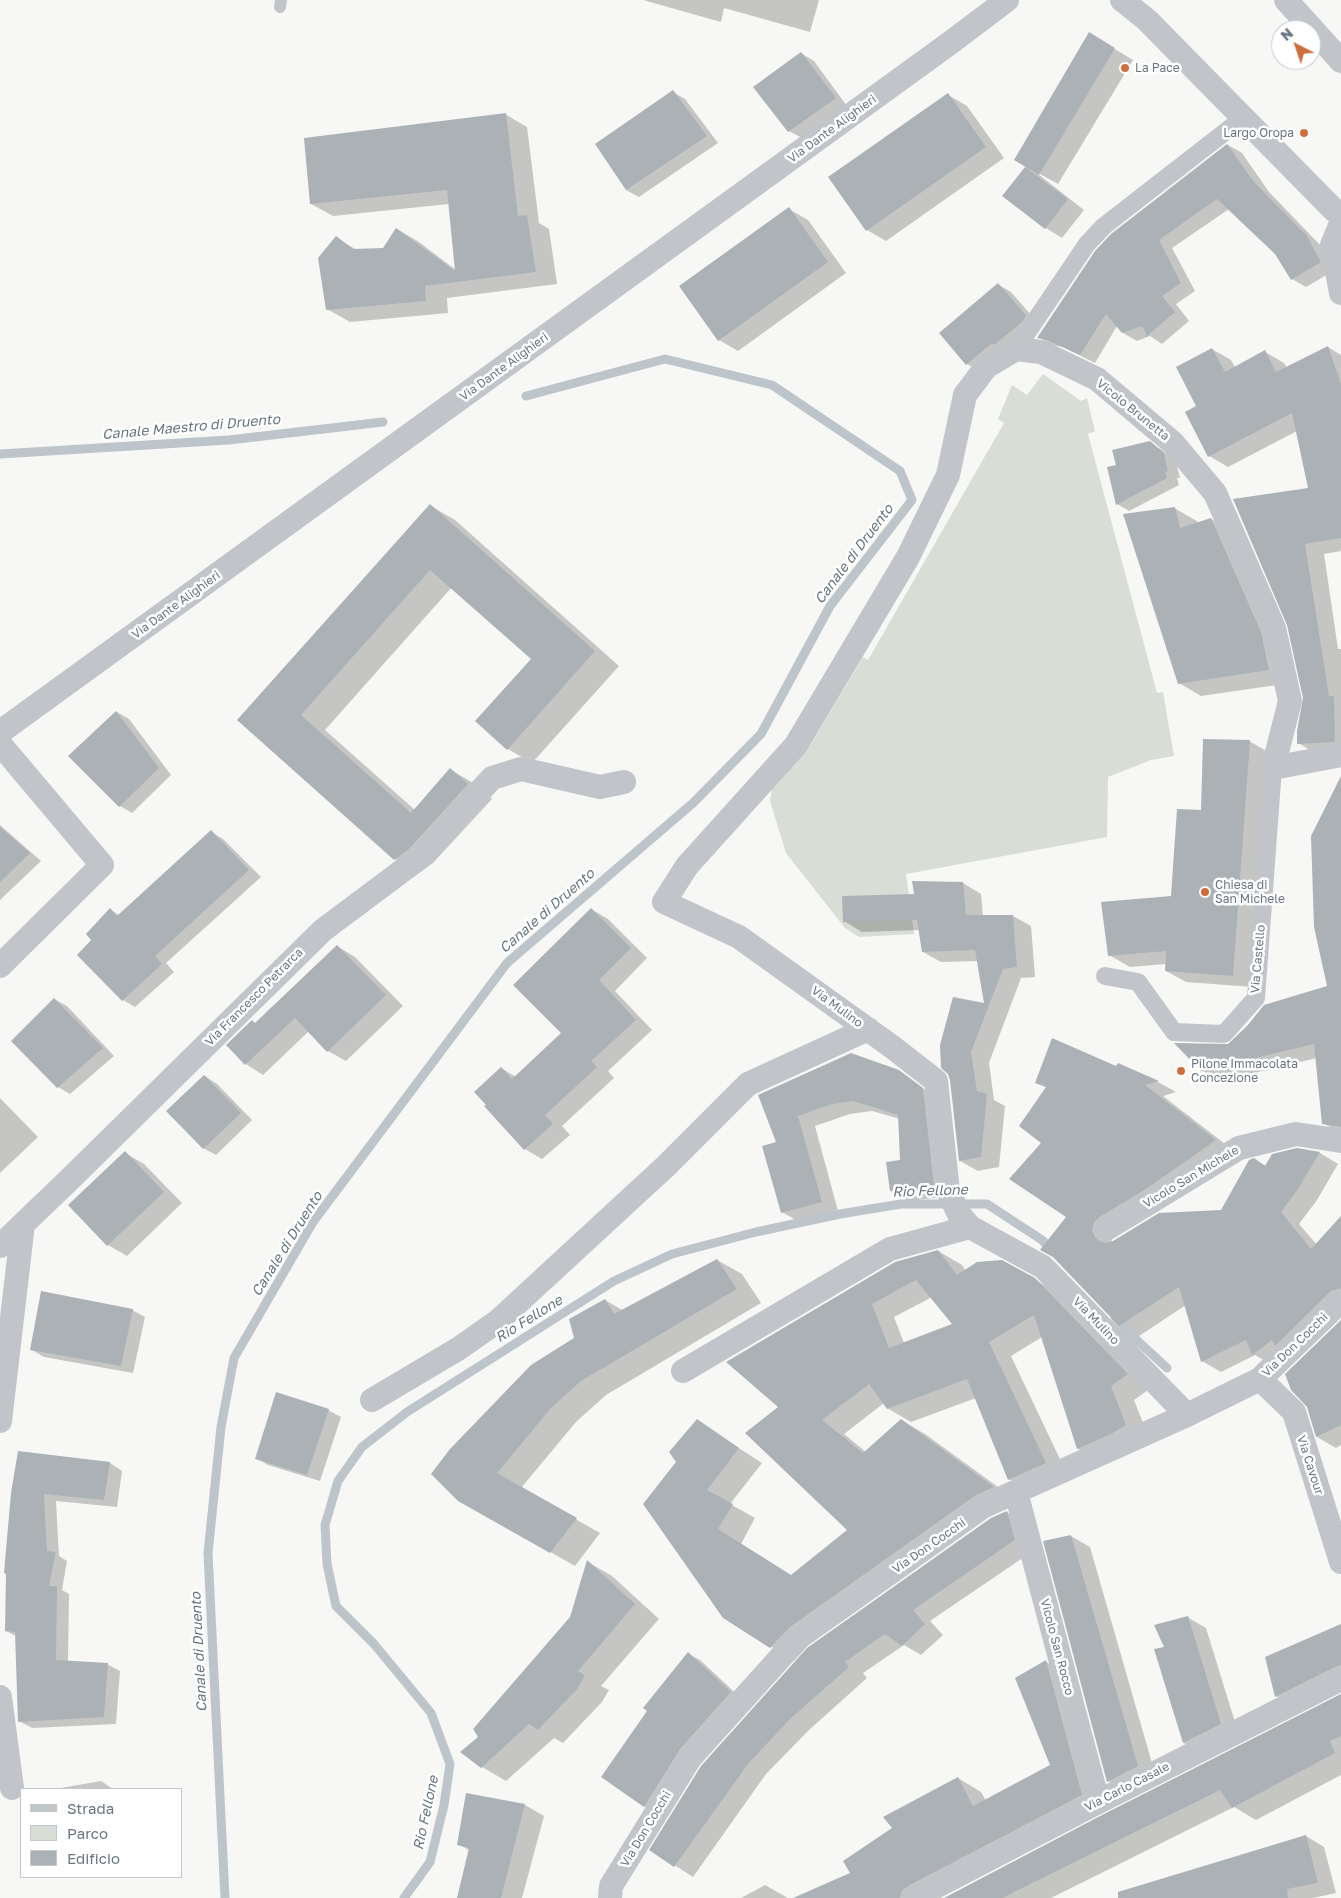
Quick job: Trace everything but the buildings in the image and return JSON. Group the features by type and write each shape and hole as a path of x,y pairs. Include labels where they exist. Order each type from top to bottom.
{"street":[{"name":"Via Dante Alighieri","path":"0,732 452,406 1007,0"},
{"path":"1122,0 1147,20 1334,210 1341,213"},
{"path":"1286,0 1341,61"},
{"path":"1016,350 1087,244 1104,226 1243,118"},
{"path":"1341,223 1332,245 1341,293"},
{"name":"Via Mulino","path":"1016,350 986,367 965,395 948,475 908,556 796,745 687,866 664,902 739,937 936,1081 948,1191 965,1220 1043,1267 1187,1415"},
{"name":"Vicolo Brunetta","path":"1016,350 1041,352 1097,379 1173,443 1215,493 1274,628 1290,701 1273,768"},
{"path":"0,744 102,865 0,966"},
{"path":"1273,768 1341,755"},
{"name":"Via Castello","path":"1105,976 1138,982 1174,1032 1224,1034 1256,998 1273,768"},
{"name":"Via Francesco Petrarca","path":"10,1236 323,930 418,859 492,778 522,770 600,787 624,782"},
{"path":"372,1400 458,1349 498,1321 666,1166 748,1084 868,1030"},
{"name":"Vicolo San Michele","path":"1106,1229 1238,1148 1296,1134 1341,1141"},
{"path":"683,1371 890,1250 965,1220"},
{"path":"0,1291 10,1236"},
{"path":"0,1421 10,1236"},
{"name":"Via Don Cocchi","path":"610,1898 611,1886 690,1758 798,1638 984,1506 1187,1415 1260,1378 1341,1301"},
{"name":"Via Cavour","path":"1260,1378 1294,1412 1341,1562"},
{"name":"Vicolo San Rocco","path":"1016,1492 1098,1802"},
{"name":"Via Carlo Casale","path":"914,1898 1341,1679"},
{"path":"0,1697 12,1788"}],"green space":[{"path":"1043,374 1081,401 1087,398 1095,431 1088,434 1157,693 1163,692 1174,756 1151,760 1108,777 1107,837 906,874 914,934 859,937 845,928 786,853 770,801 773,783 811,744 863,657 868,660 1004,423 998,419 1012,385 1027,395"}],"waterway":[{"name":"Canale di Druento","path":"225,1898 208,1553 221,1427 234,1358 313,1222 507,963 693,803 761,734 830,606 912,500 900,471 772,385 665,359 526,396"},
{"name":"Canale Maestro di Druento","path":"0,454 229,440 383,422"},
{"name":"Rio Fellone","path":"404,1898 430,1862 444,1805 450,1764 431,1713 374,1644 336,1606 327,1564 325,1525 338,1481 362,1447 407,1412 614,1281 672,1254 756,1232 840,1214 901,1204 987,1204 1042,1240 1053,1251"},
{"name":"Rio Fellone","path":"1115,1317 1128,1332 1167,1368"}],"place":[{"name":"La Pace","path":"1125,68"},
{"name":"Largo Oropa","path":"1304,133"},
{"name":"Chiesa di San Michele","path":"1205,892"},
{"name":"Pilone Immacolata Concezione","path":"1181,1071"}]}
